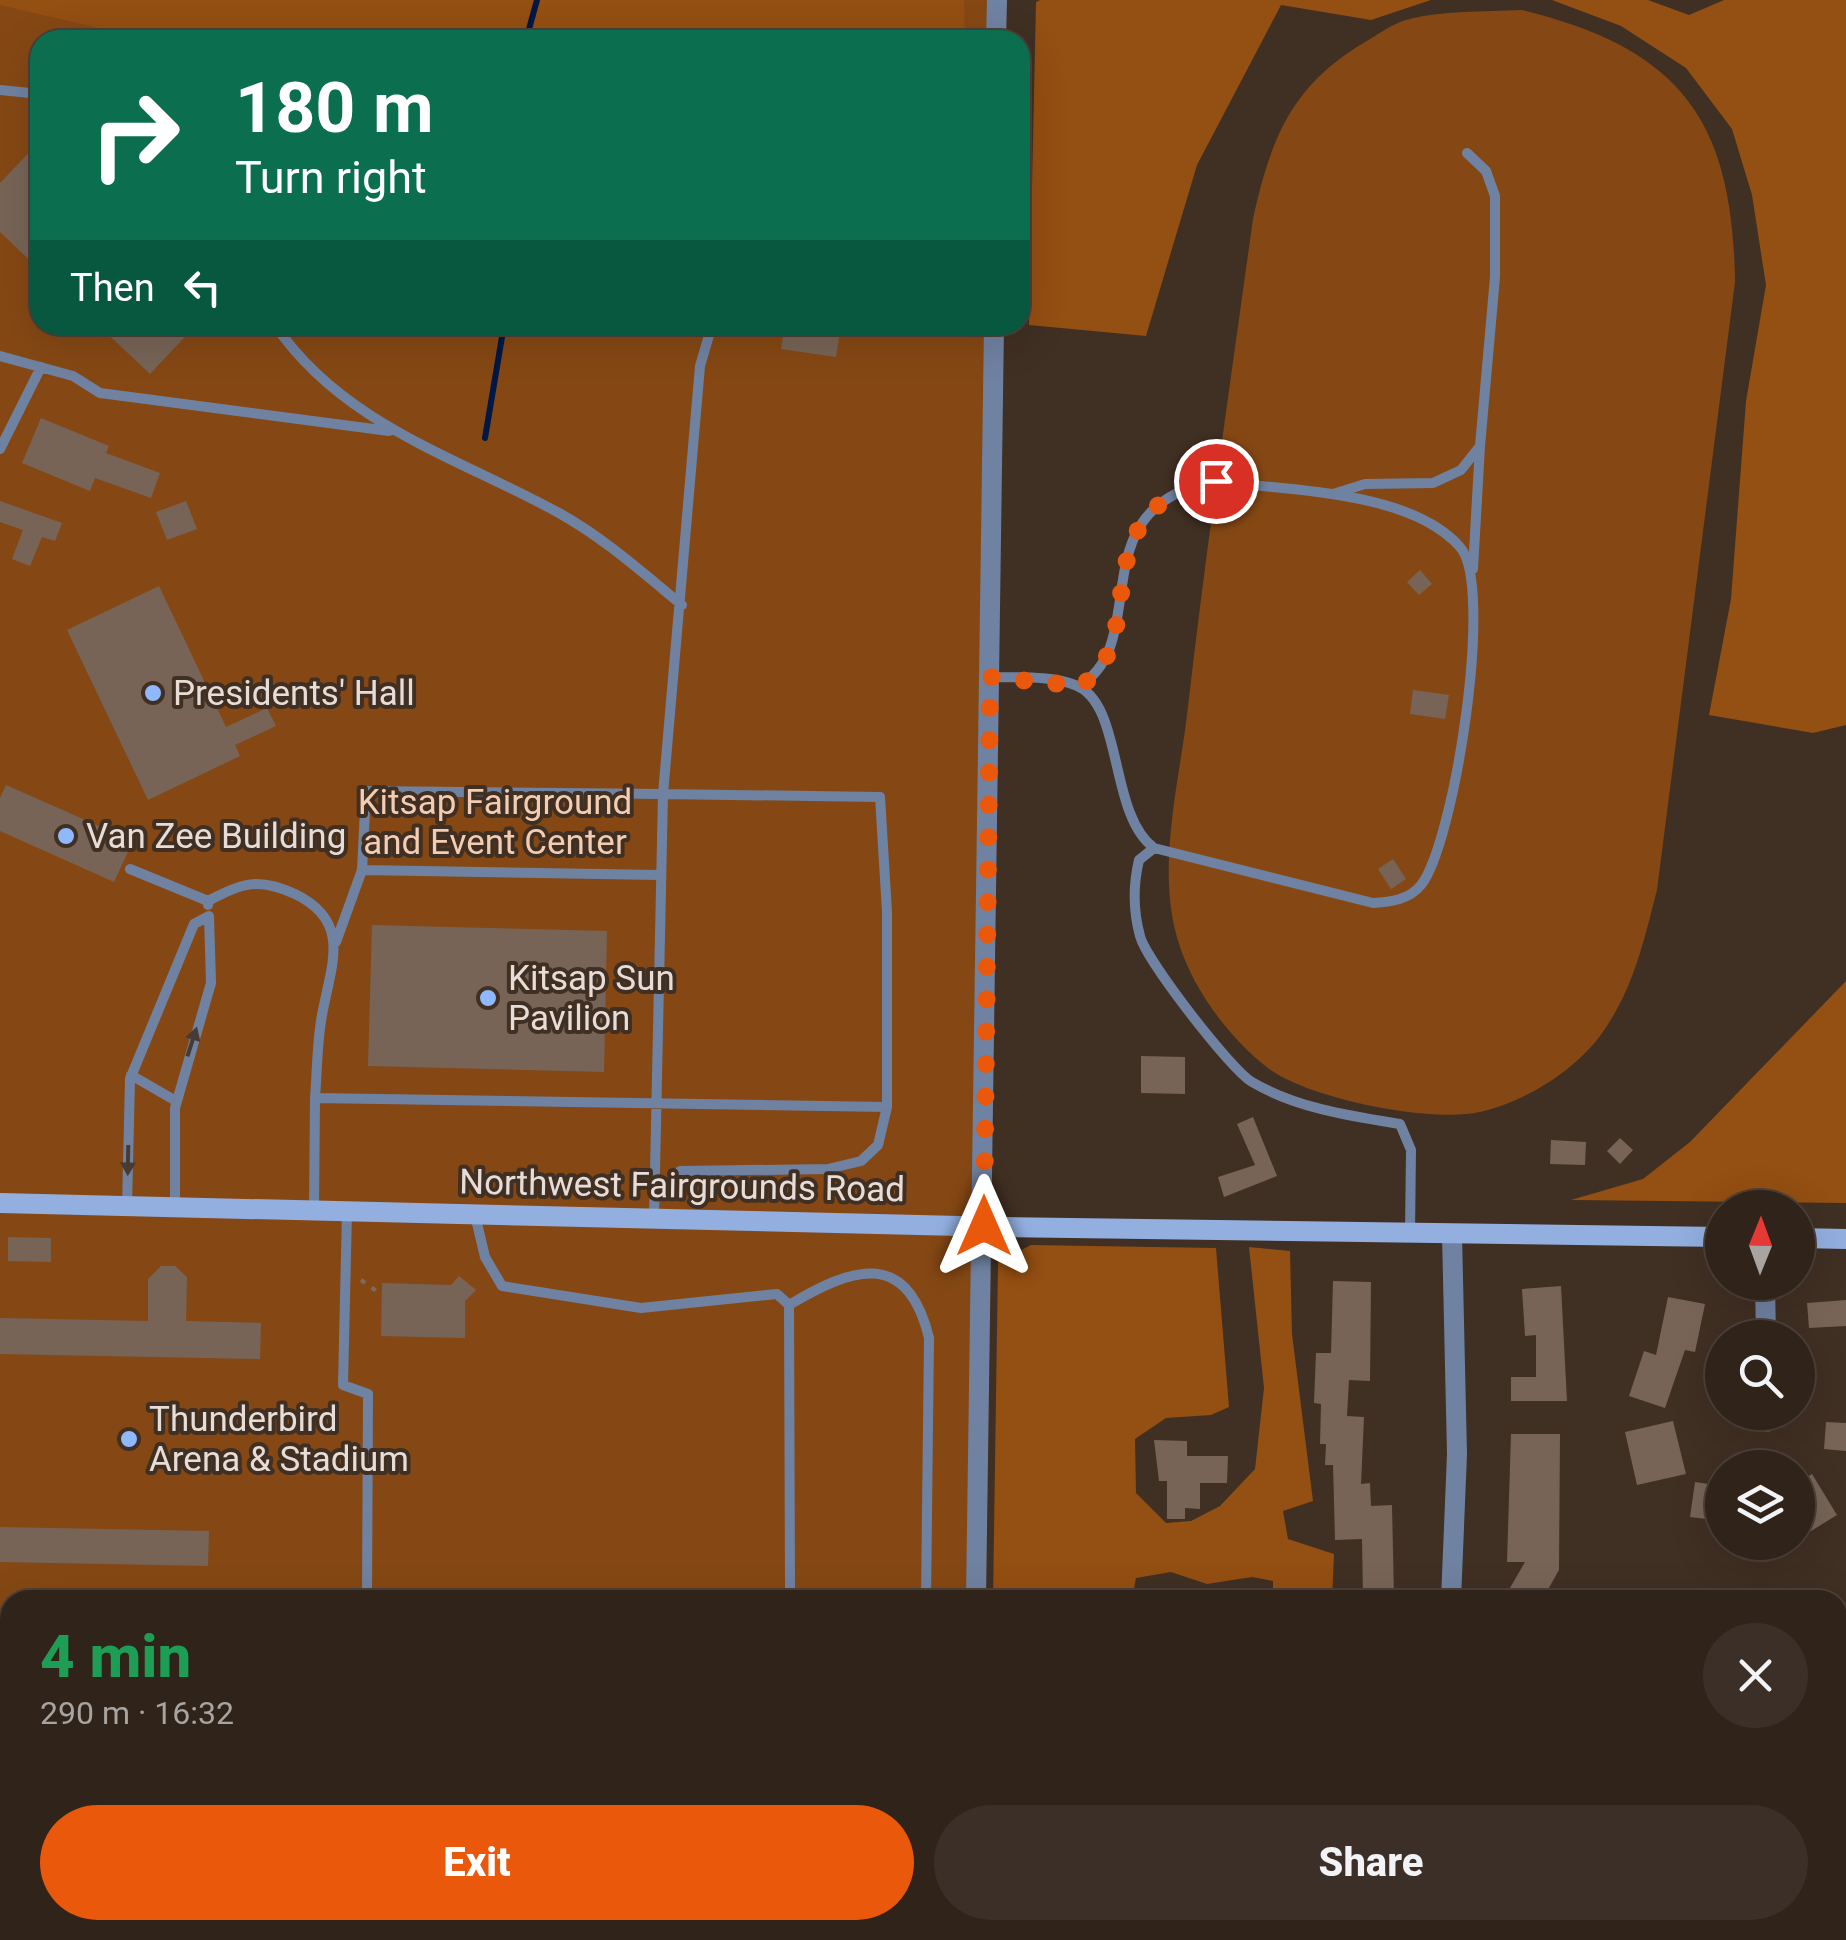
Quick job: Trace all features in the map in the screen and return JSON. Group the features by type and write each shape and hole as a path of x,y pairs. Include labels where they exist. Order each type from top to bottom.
{"main road":[{"name":"Northwest Fairgrounds Road","path":"0,1204 984,1226 1705,1237"},
{"path":"1815,1238 1846,1239"}],"street":[{"path":"996,30 997,0"},
{"path":"976,1590 994,335"},
{"path":"1451,1590 1457,1454 1452,1234"}],"lane":[{"path":"0,90 30,93"},
{"path":"1080,686 1098,708 1130,822 1154,848 1372,902 1394,902 1418,890 1434,866 1452,811 1471,672 1472,575 1495,277 1494,196 1486,171 1467,153"},
{"path":"284,335 329,384 390,431 564,516 682,606"},
{"path":"654,1218 664,794 700,366 709,335"},
{"path":"0,356 73,376 100,393 390,431"},
{"path":"0,449 41,367"},
{"path":"1327,496 1365,484 1433,483 1460,470 1480,446"},
{"path":"990,677 1080,686 1102,668 1135,537 1165,495 1216,481 1402,508 1436,526 1463,549 1472,575"},
{"path":"314,1210 315,1098 322,1020 336,942 362,870 366,791 880,797 887,912 887,1107 878,1145 861,1161 828,1169 680,1171"},
{"path":"1154,848 1140,860 1134,900 1140,940 1157,968 1229,1064 1249,1080 1304,1104 1400,1124 1410,1150 1410,1233"},
{"path":"130,869 208,901 243,883 276,885 317,905 336,942"},
{"path":"362,870 660,875"},
{"path":"175,1208 176,1101 211,982 208,901"},
{"path":"127,1206 131,1076 194,924 209,916"},
{"path":"131,1076 176,1101"},
{"path":"315,1098 887,1107"},
{"path":"346,1212 344,1385 368,1394 368,1590"},
{"path":"475,1214 485,1257 502,1286 641,1308 777,1294 789,1305 790,1590"},
{"path":"789,1305 856,1271 896,1280 921,1305 929,1338 926,1590"}],"path":[{"path":"346,1269 382,1295"}],"green space":[{"name":"Kitsap Fairground and Event Center","path":"0,0 997,0 996,30 30,30 30,335 994,335 976,1590 0,1590"},
{"path":"1522,10 1577,26 1622,46 1659,70 1687,100 1709,135 1723,177 1732,225 1735,282 1657,890 1636,966 1621,1002 1600,1036 1562,1073 1497,1107 1458,1115 1432,1114 1371,1106 1311,1090 1268,1068 1241,1044 1205,998 1180,947 1169,890 1171,831 1253,219 1277,139 1302,96 1319,77 1390,27 1434,14"}],"shaded area":[{"path":"0,0 964,0 965,30 107,30 0,5"},
{"path":"1431,0 1371,20 1281,5 1197,165 1146,336 1030,325 1036,2"},
{"path":"1552,0 1648,0 1689,15 1724,0 1846,0 1846,725 1813,733 1709,715 1731,599 1746,401 1766,285 1752,195 1732,129 1686,68 1621,26"},
{"path":"1846,981 1846,1203 1815,1203 1815,1190 1705,1190 1705,1201 1571,1200 1643,1179 1690,1142"},
{"path":"1031,1245 1216,1248 1229,1407 1211,1415 1166,1418 1135,1439 1136,1493 1166,1523 1191,1521 1220,1506 1255,1469 1264,1388 1249,1247 1290,1251 1292,1334 1313,1501 1283,1511 1288,1539 1334,1554 1332,1590 1273,1590 1273,1581 1252,1577 1207,1584 1171,1572 1136,1578 1134,1590 993,1590 998,1262"}],"building":[{"path":"30,152 30,260 0,232 0,183"},
{"path":"109,335 187,335 150,374"},
{"path":"783,335 839,335 836,357 781,349"},
{"path":"41,418 109,446 106,453 160,473 151,498 95,478 90,491 22,463"},
{"path":"0,501 62,523 55,541 42,537 30,566 12,559 23,530 0,522"},
{"path":"186,501 197,529 167,540 156,512"},
{"path":"1420,570 1432,584 1419,595 1407,582"},
{"name":"Presidents' Hall","path":"159,586 226,727 267,708 276,726 235,745 240,756 148,800 67,630"},
{"path":"1413,690 1449,695 1445,719 1410,714"},
{"name":"Van Zee Building","path":"6,785 133,841 114,882 0,831 0,798"},
{"path":"1393,859 1406,879 1391,889 1378,869"},
{"name":"Kitsap Sun Pavilion","path":"372,925 607,931 604,1072 368,1066"},
{"path":"1141,1056 1185,1057 1185,1094 1141,1093"},
{"path":"1253,1117 1277,1176 1224,1197 1218,1177 1255,1165 1237,1124"},
{"path":"1620,1138 1633,1150 1620,1164 1607,1151"},
{"path":"1551,1140 1586,1142 1585,1165 1550,1164"},
{"path":"8,1237 51,1238 51,1262 8,1261"},
{"path":"161,1266 175,1266 187,1277 186,1321 261,1323 260,1359 0,1354 0,1318 148,1321 148,1279"},
{"path":"459,1276 476,1290 465,1301 465,1338 381,1336 382,1283 451,1285"},
{"path":"1333,1281 1371,1282 1370,1381 1349,1380 1347,1416 1364,1417 1361,1484 1370,1483 1371,1506 1392,1505 1394,1590 1363,1590 1362,1539 1335,1540 1333,1465 1325,1465 1326,1444 1320,1444 1321,1404 1314,1403 1316,1353 1331,1353"},
{"path":"1561,1286 1567,1401 1511,1401 1511,1377 1536,1377 1536,1335 1525,1336 1522,1289"},
{"path":"1668,1297 1705,1304 1695,1352 1685,1350 1665,1408 1629,1396 1644,1351 1656,1355"},
{"path":"1846,1300 1846,1326 1815,1328 1815,1320 1808,1320 1807,1303"},
{"path":"1673,1421 1686,1474 1637,1485 1625,1432"},
{"path":"1826,1422 1846,1423 1846,1451 1824,1449"},
{"path":"1511,1434 1560,1434 1559,1570 1548,1590 1509,1590 1525,1562 1507,1562"},
{"path":"1154,1440 1187,1441 1187,1456 1228,1456 1227,1483 1200,1483 1200,1509 1185,1508 1185,1519 1167,1519 1167,1481 1159,1481"},
{"path":"1815,1479 1837,1515 1815,1529"},
{"path":"1695,1482 1705,1483 1705,1519 1690,1517"},
{"path":"0,1527 209,1531 208,1566 0,1562"}],"waterway":[{"path":"529,30 537,0"},
{"path":"485,438 502,335"}],"place":[{"name":"Presidents' Hall","path":"153,693"},
{"name":"Van Zee Building","path":"66,836"},
{"name":"Kitsap Sun Pavilion","path":"488,998"},
{"name":"Thunderbird Arena & Stadium","path":"129,1439"}],"route":[{"path":"984,1226 990,677 1057,680 1080,686 1092,678 1102,668 1130,550 1140,524 1165,495 1216,481"}]}
